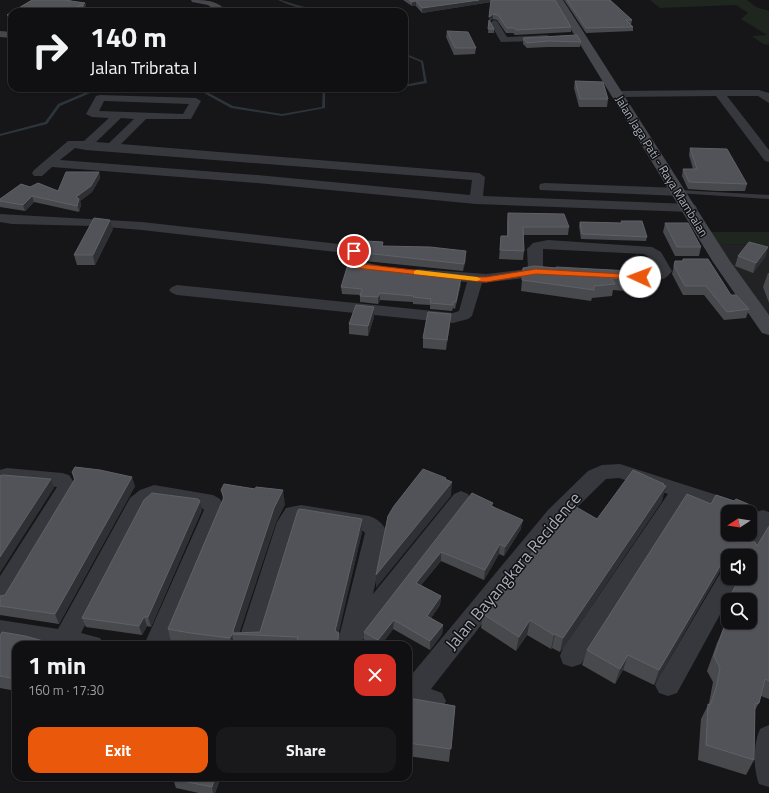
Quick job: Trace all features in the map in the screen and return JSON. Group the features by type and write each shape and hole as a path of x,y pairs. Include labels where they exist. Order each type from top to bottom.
{"street":[{"path":"196,0 210,1 220,8"},
{"name":"Jalan Jaga Pati - Raya Mambalan","path":"558,0 680,192 722,262 768,326"},
{"path":"494,23 504,40 581,36"},
{"path":"719,93 767,158 769,158"},
{"path":"617,94 759,93 765,95 769,100"},
{"path":"100,98 196,101 187,117 118,115 92,114 100,98"},
{"path":"86,146 118,115"},
{"path":"111,148 144,115"},
{"path":"38,172 72,144 266,161 479,177 476,200"},
{"path":"257,179 266,161"},
{"path":"48,163 257,179 476,200 690,208"},
{"path":"545,187 680,192"},
{"path":"0,218 12,220 102,222 348,249 357,252 355,263 359,266 388,270"},
{"path":"536,272 533,251 536,247 545,244 646,250 653,252 661,261 664,272 659,277 615,276"},
{"path":"661,261 676,261"},
{"path":"707,262 722,262"},
{"path":"403,271 475,279 486,279 536,272 559,273"},
{"path":"177,290 453,318 462,316 466,313 475,279"},
{"name":"Jalan Bayangkara Recidence","path":"412,691 555,516 595,476 611,471 620,471 724,505"},
{"path":"0,478 7,475 62,480 66,483 67,487 66,491 0,596"},
{"path":"572,656 681,491"},
{"path":"0,630 64,641 137,503 147,495 154,493 206,500 211,503 214,508 214,512 158,641"},
{"path":"350,641 461,498"},
{"path":"250,641 288,522 293,514 301,513 369,524 376,531 350,641"},
{"path":"668,686 725,585"},
{"name":"Jalan Bayangkara Recidence","path":"412,697 433,702"},
{"path":"769,738 769,774"}],"lane":[{"path":"680,192 769,197"}],"shaded area":[{"path":"650,0 747,0 756,7 769,11 769,45 763,44 752,36 767,35 741,19 748,13 736,5 660,8"},
{"path":"710,232 769,232 769,260 758,244 718,245"},
{"path":"758,244 769,260 769,316 718,245"}],"building":[{"path":"32,0 64,0 85,3 77,7 84,5 82,7 87,8 19,8"},
{"path":"409,0 479,0 422,8 416,1 412,2"},
{"path":"491,0 555,0 571,27 516,30 514,28 507,28 498,15 493,14 489,17"},
{"path":"567,0 610,0 632,20 626,20 633,27 586,28"},
{"path":"489,20 494,29 488,29"},
{"path":"447,31 468,32 476,48 455,48"},
{"path":"577,35 581,42 549,41 527,43 523,38"},
{"path":"575,81 603,82 608,99 580,99"},
{"path":"690,148 727,149 747,184 689,182 683,169 697,169"},
{"path":"66,172 99,172 91,186 76,197 79,199 77,206 32,196 23,205 0,201 0,199 21,184 30,187 38,183 58,191"},
{"path":"508,213 564,214 569,227 523,227 524,251 500,250 501,236 508,236"},
{"path":"94,218 110,220 93,255 74,255"},
{"path":"621,221 642,221 647,237 582,234 580,222 622,223"},
{"path":"665,223 688,223 701,247 677,247"},
{"path":"366,241 383,242 382,246 430,247 466,251 464,264 365,253"},
{"path":"749,242 768,247 756,263 738,256"},
{"path":"683,259 708,259 731,295 736,295 749,309 727,312 706,286 685,286 674,266 675,261 683,261"},
{"path":"349,261 359,265 461,277 456,302 453,302 453,305 430,303 431,299 380,293 378,297 360,296 362,289 341,287"},
{"path":"534,266 649,272 652,281 611,278 615,284 594,286 594,290 522,280 523,268"},
{"path":"356,305 374,307 368,326 349,324"},
{"path":"428,312 451,314 447,340 423,338"},
{"path":"75,467 100,470 132,477 55,614 0,606 0,596 5,595 75,479 72,472"},
{"path":"423,469 452,482 376,575 388,516"},
{"path":"633,470 666,486 563,638 555,634 554,635 530,620 519,637 483,614 571,504 597,519"},
{"path":"0,476 51,479 0,557"},
{"path":"224,484 255,489 256,487 283,490 274,508 233,631 234,633 260,632 298,510 300,509 362,519 335,631 339,633 338,641 297,641 298,637 232,634 230,638 168,629 224,497 221,490"},
{"path":"152,493 198,499 200,501 148,617 144,617 139,626 82,618 144,500"},
{"path":"472,493 493,503 491,506 523,520 505,547 500,544 485,570 441,552 416,583 441,596 427,616 443,625 430,641 394,620 378,640 364,632"},
{"path":"687,494 711,504 716,495 734,501 736,499 750,505 721,505 721,541 755,542 757,546 769,526 769,681 765,679 759,703 755,704 754,760 706,745 708,704 710,705 716,688 720,668 714,656 723,629 757,629 757,593 732,593 736,585 757,585 757,549 721,549 721,565 659,670 628,655 620,669 587,650"},
{"path":"2,632 43,641 12,641 12,678 0,676 0,636"},
{"path":"412,699 455,706 451,749 412,744"},
{"path":"183,781 214,781 212,787"}],"waterway":[{"path":"279,0 305,8"},
{"path":"408,56 422,62 426,82 408,85"},
{"path":"0,135 46,123 59,105 90,92"},
{"path":"205,92 232,107 282,115 323,108 324,92"}],"slow traffic":[{"path":"417,273 477,279"}],"route":[{"path":"354,251 357,252 358,255 355,263 357,266 475,279 486,279 536,272 640,277"}]}
